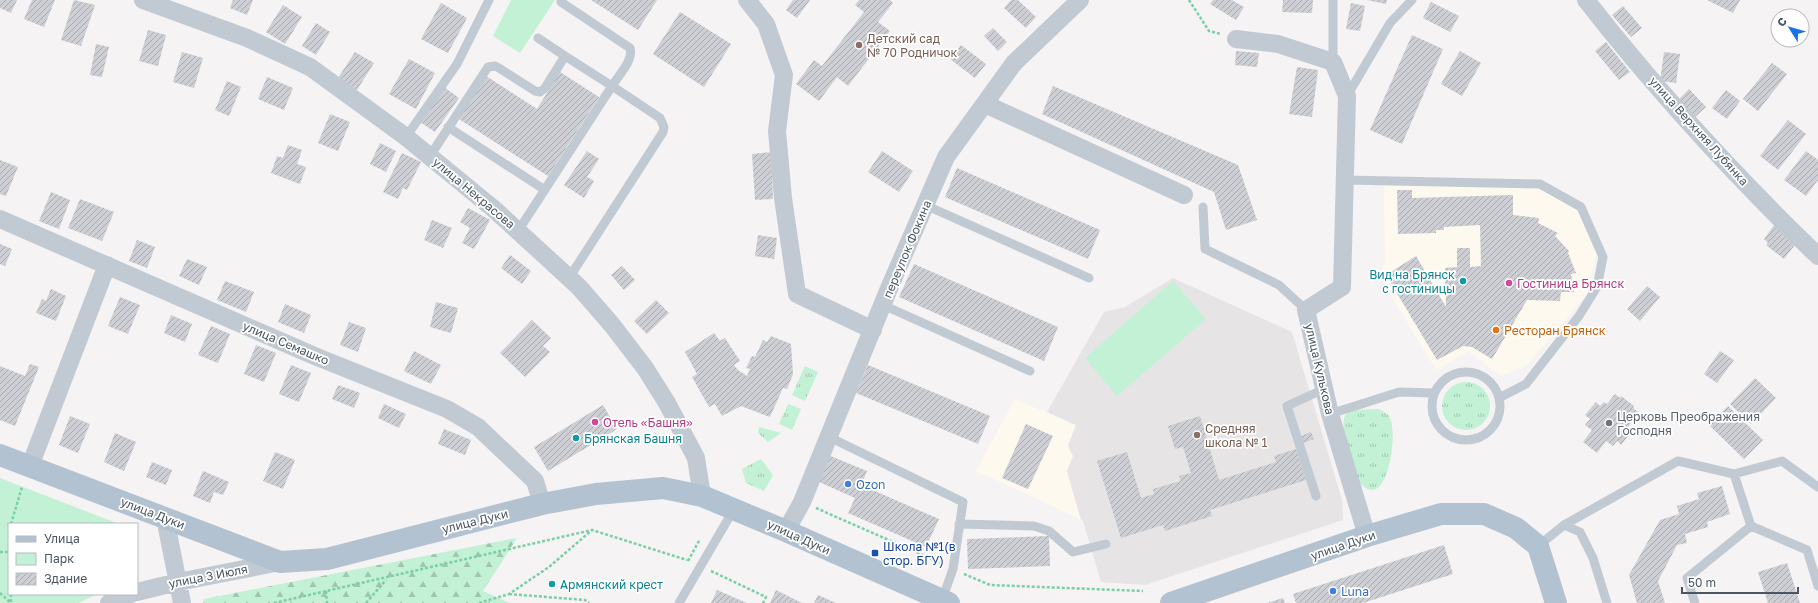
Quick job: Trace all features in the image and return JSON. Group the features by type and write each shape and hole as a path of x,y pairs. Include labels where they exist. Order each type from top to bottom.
{"main road":[{"name":"улица Дуки","path":"0,455 280,562 327,559 542,504 596,494 662,488 702,496 945,601"},
{"name":"улица Дуки","path":"1171,603 1367,536 1441,514 1484,514 1516,528 1538,546"},
{"path":"1538,546 1556,603"}],"street":[{"name":"улица Некрасова","path":"143,0 247,38 310,67 406,137 518,231 569,278 612,325 645,368 667,403 696,458 702,496"},
{"path":"747,0 766,24 784,75 777,131 783,198 797,294 873,330"},
{"name":"переулок Фокина","path":"786,531 802,502 882,305 946,158 1014,62 1080,0"},
{"name":"улица Верхняя Лубянка","path":"1586,0 1669,101 1772,211 1818,256"},
{"path":"1236,39 1278,44 1333,62 1347,96"},
{"name":"улица Кулькова","path":"1347,96 1342,287 1306,310 1330,414 1367,536"},
{"path":"985,104 1184,195"},
{"name":"улица Семашко","path":"0,219 317,357 447,409 478,427 535,481 542,504"},
{"path":"30,466 107,265"},
{"path":"165,518 182,603"},
{"name":"улица 3 Июля","path":"138,592 178,582 280,562"},
{"path":"109,603 129,595"}],"lane":[{"path":"406,137 457,64 489,0"},
{"path":"1333,0 1333,62"},
{"path":"1347,96 1390,24 1412,0"},
{"path":"518,231 630,58 630,48 561,2"},
{"path":"538,38 660,118 663,122 663,132 569,278"},
{"path":"430,156 488,67 496,66 535,91 540,92 545,88 566,56"},
{"path":"448,127 545,190"},
{"path":"1345,180 1540,184 1581,207 1603,257 1597,287 1579,316 1526,384 1499,398"},
{"path":"925,205 1088,278"},
{"path":"1203,207 1205,249 1279,285 1306,310"},
{"path":"882,305 1030,371"},
{"path":"1460,372 1471,372 1482,376 1491,383 1499,398 1499,414 1495,425 1487,433 1477,439 1466,441 1455,439 1445,434 1437,426 1432,415 1431,404 1434,393 1440,383 1449,376 1460,372"},
{"path":"1316,496 1287,406 1324,389"},
{"path":"1330,414 1399,392 1434,393"},
{"path":"829,437 963,502 953,569 945,601"},
{"path":"1538,546 1564,525 1678,461 1734,474 1782,461 1818,486"},
{"path":"1734,474 1751,526 1807,550 1818,586"},
{"path":"679,603 734,509"},
{"path":"960,524 1034,526 1049,530 1073,552 1106,544"},
{"path":"1564,525 1580,532 1593,558 1607,603"},
{"path":"1695,603 1687,578 1751,526"}],"path":[{"path":"1189,0 1209,31"},
{"path":"11,523 22,487"},
{"path":"802,502 990,585 1143,591"},
{"path":"274,603 286,602 326,591 592,530 687,560 766,597 763,603"},
{"path":"479,603 509,594 549,567 592,530"},
{"path":"687,560 700,539"},
{"path":"366,603 386,580"},
{"path":"326,591 327,603"},
{"path":"0,593 11,603"},
{"path":"509,594 585,600 590,603"}],"shaded area":[{"path":"1384,185 1535,186 1577,210 1597,253 1587,294 1528,364 1501,376 1468,351 1436,370 1383,282 1380,272 1385,263"},
{"name":"Средняя школа № 1","path":"1173,278 1292,332 1342,500 1343,520 1145,585 1101,582 1067,471 1073,456 1068,446 1076,425 1047,412 1104,312 1125,307"},
{"path":"1015,399 1076,425 1068,445 1073,456 1067,471 1081,520 976,471"}],"green space":[{"path":"511,0 555,0 520,53 493,36"},
{"path":"1173,281 1206,319 1117,396 1085,358"},
{"path":"805,366 818,372 805,401 792,395"},
{"path":"1466,382 1475,384 1483,389 1488,397 1490,406 1488,415 1483,423 1475,428 1466,430 1457,428 1449,423 1444,415 1442,406 1444,397 1449,389 1457,384"},
{"path":"788,404 801,409 792,430 779,424"},
{"path":"1379,409 1389,416 1392,423 1392,446 1387,471 1383,481 1378,488 1371,490 1365,488 1358,481 1345,439 1344,422 1345,415 1353,410"},
{"path":"759,427 781,433 768,442 758,433"},
{"path":"761,459 773,475 764,491 746,483 742,469"},
{"path":"0,478 116,523 8,523 8,595 96,595 78,603 0,603"},
{"path":"517,538 483,591 510,603 203,603 204,599"}],"building":[{"path":"0,0 17,0 11,13 0,8"},
{"path":"32,0 55,0 44,27 24,19"},
{"path":"74,0 95,5 81,46 61,40"},
{"path":"233,0 253,0 247,15 230,8"},
{"path":"591,0 657,0 638,30"},
{"path":"793,0 810,0 797,18 786,10"},
{"name":"Детский сад № 70 Родничок","path":"859,0 890,0 893,3 878,22 890,31 848,86 837,77 819,101 796,84 814,60 822,66 864,12 855,5"},
{"path":"1011,0 1018,0 1036,17 1026,28 1004,8"},
{"path":"1213,0 1232,0 1244,7 1236,20 1210,4"},
{"path":"1283,0 1313,0 1312,13 1282,12"},
{"path":"1367,0 1387,0 1386,4"},
{"path":"1707,0 1740,0 1733,13"},
{"path":"1431,2 1459,16 1450,32 1423,18"},
{"path":"441,3 467,18 448,53 421,39"},
{"path":"1351,3 1365,6 1360,31 1346,29"},
{"path":"283,5 302,17 285,44 266,32"},
{"path":"1623,6 1642,28 1631,37 1612,15"},
{"path":"680,12 731,44 704,87 653,54"},
{"path":"316,23 330,32 316,55 302,46"},
{"path":"993,28 1007,42 998,51 984,36"},
{"path":"148,30 166,35 158,66 139,61"},
{"path":"1412,35 1443,49 1402,144 1370,130"},
{"path":"1606,42 1630,72 1619,80 1595,51"},
{"path":"96,44 109,47 102,77 90,75"},
{"path":"961,45 986,64 975,78 950,59"},
{"path":"1236,51 1259,53 1257,67 1235,65"},
{"path":"1460,51 1481,63 1462,96 1441,84"},
{"path":"182,52 203,58 194,88 173,82"},
{"path":"355,52 374,63 357,90 338,78"},
{"path":"1664,52 1680,54 1676,83 1660,81"},
{"path":"409,59 435,73 416,109 389,94"},
{"path":"1772,63 1787,74 1758,111 1743,99"},
{"path":"1297,67 1318,70 1312,117 1289,114"},
{"path":"560,72 599,97 548,176 459,119 486,76 537,109"},
{"path":"267,77 293,88 284,110 258,99"},
{"path":"227,81 241,87 229,116 215,110"},
{"path":"1053,86 1238,165 1257,220 1226,230 1214,192 1042,114"},
{"path":"444,87 459,98 435,132 420,122"},
{"path":"1689,89 1706,107 1694,118 1678,100"},
{"path":"1726,90 1740,101 1727,119 1712,108"},
{"path":"330,114 350,122 338,151 318,143"},
{"path":"1788,120 1806,134 1778,170 1760,156"},
{"path":"380,143 396,151 386,172 370,164"},
{"path":"288,145 302,150 297,164 306,167 300,184 271,173 277,156 283,158"},
{"path":"587,151 599,159 587,177 594,181 584,198 564,185"},
{"path":"882,151 913,171 899,192 868,172"},
{"path":"1806,151 1818,160 1818,180 1806,196 1784,180"},
{"path":"771,152 773,199 755,200 752,154"},
{"path":"402,153 421,162 407,190 403,188 398,199 383,192"},
{"path":"0,160 18,167 6,196 0,194"},
{"path":"957,168 1100,230 1088,259 945,197"},
{"name":"Гостиница Брянск","path":"1397,190 1412,190 1412,198 1513,195 1513,215 1539,218 1538,223 1558,233 1555,236 1569,251 1568,253 1576,273 1571,274 1574,292 1561,292 1560,301 1527,300 1492,359 1472,347 1463,346 1437,360 1386,275 1416,256 1446,307 1445,268 1457,267 1457,248 1470,248 1470,267 1481,266 1480,225 1444,227 1444,230 1436,230 1436,233 1398,234"},
{"path":"51,192 70,200 59,229 39,221"},
{"path":"80,199 114,212 102,241 68,228"},
{"path":"468,208 490,220 474,249 462,243 470,228 460,222"},
{"path":"432,220 452,228 443,248 424,240"},
{"path":"1775,224 1798,241 1784,259 1766,245 1768,243 1764,239"},
{"path":"758,235 777,238 774,259 755,256"},
{"path":"137,240 155,247 147,268 129,261"},
{"path":"0,244 12,249 5,266 0,264"},
{"path":"510,255 531,271 522,284 501,268"},
{"path":"187,259 207,267 199,285 179,276"},
{"path":"914,264 1058,327 1044,361 899,297"},
{"path":"622,266 635,280 624,290 611,275"},
{"path":"225,281 254,292 246,312 217,300"},
{"path":"1647,286 1660,297 1640,321 1627,309"},
{"path":"51,289 66,296 56,321 36,313 42,299 46,301"},
{"path":"120,297 140,305 128,334 108,326"},
{"path":"656,300 669,313 647,334 634,321"},
{"path":"436,302 458,308 451,333 430,327"},
{"path":"285,304 311,315 304,333 278,322"},
{"path":"171,315 192,324 185,342 164,333"},
{"path":"532,320 551,338 543,346 550,352 525,377 500,353"},
{"path":"349,322 366,328 358,352 340,345"},
{"path":"211,326 230,334 218,363 198,355"},
{"path":"714,333 720,341 725,338 740,361 734,365 738,370 747,376 750,369 746,368 752,356 755,357 763,340 767,342 771,336 791,344 793,374 787,389 783,388 770,417 741,406 722,416 715,404 709,407 692,377 697,374 685,352"},
{"path":"256,345 276,353 264,382 244,374"},
{"path":"414,351 441,365 431,384 404,371"},
{"path":"1720,351 1734,360 1717,383 1704,374"},
{"path":"30,364 39,367 15,426 0,420 0,366 25,376"},
{"path":"291,365 311,373 299,402 279,394"},
{"path":"868,365 990,416 978,444 856,393"},
{"path":"1755,378 1776,398 1751,424 1730,404"},
{"path":"338,385 360,393 354,408 332,399"},
{"name":"Церковь Преображения Господня","path":"1615,394 1620,398 1621,396 1634,406 1633,408 1638,412 1629,422 1631,423 1627,428 1632,431 1621,445 1617,441 1613,446 1606,441 1597,453 1583,442 1592,430 1585,425 1590,419 1585,415 1596,402 1600,406 1604,402 1607,404"},
{"path":"384,404 406,414 399,428 378,418"},
{"name":"Брянская Башня","path":"603,405 617,429 548,471 534,447"},
{"path":"1728,406 1763,440 1744,459 1709,425"},
{"path":"70,416 90,424 78,453 59,445"},
{"path":"1200,416 1219,480 1276,462 1274,456 1296,449 1306,480 1210,510 1212,516 1165,531 1163,525 1121,538 1097,461 1127,452 1141,498 1154,494 1153,489 1181,481 1179,476 1191,473 1183,447 1175,449 1168,426"},
{"path":"1026,424 1053,436 1028,489 1002,478"},
{"path":"444,429 471,440 465,455 438,444"},
{"path":"1311,432 1314,439 1303,443 1301,436"},
{"path":"115,433 136,442 124,471 104,462"},
{"path":"275,452 295,460 283,489 263,481"},
{"path":"828,455 867,471 861,485 939,519 926,547 848,513 855,498 817,481"},
{"path":"152,462 172,470 166,485 146,477"},
{"path":"203,471 229,482 223,495 214,492 210,503 193,496"},
{"path":"1722,486 1730,514 1707,522 1708,527 1685,534 1687,543 1677,545 1658,581 1665,603 1637,603 1629,575 1660,520 1679,514 1677,506 1699,499 1697,493"},
{"path":"1049,536 1050,566 968,569 967,539"},
{"path":"1444,545 1453,574 1363,603 1296,603 1293,594"},
{"path":"1787,563 1800,603 1768,603 1758,572"},
{"path":"717,590 747,603 711,603"},
{"path":"776,590 802,603 770,603"},
{"path":"818,595 836,603 814,603"},
{"path":"1283,598 1285,603 1267,603"}],"place":[{"name":"Детский сад № 70 Родничок","path":"859,45"},
{"name":"Вид на Брянск с гостиницы","path":"1463,281"},
{"name":"Гостиница Брянск","path":"1509,283"},
{"name":"Ресторан Брянск","path":"1496,330"},
{"name":"Отель «Башня»","path":"595,422"},
{"name":"Церковь Преображения Господня","path":"1609,423"},
{"name":"Средняя школа № 1","path":"1197,435"},
{"name":"Брянская Башня","path":"576,438"},
{"name":"Ozon","path":"848,484"},
{"name":"Школа №1(в стор. БГУ)","path":"875,553"},
{"name":"Армянский крест","path":"552,584"},
{"name":"Luna","path":"1333,591"}]}
